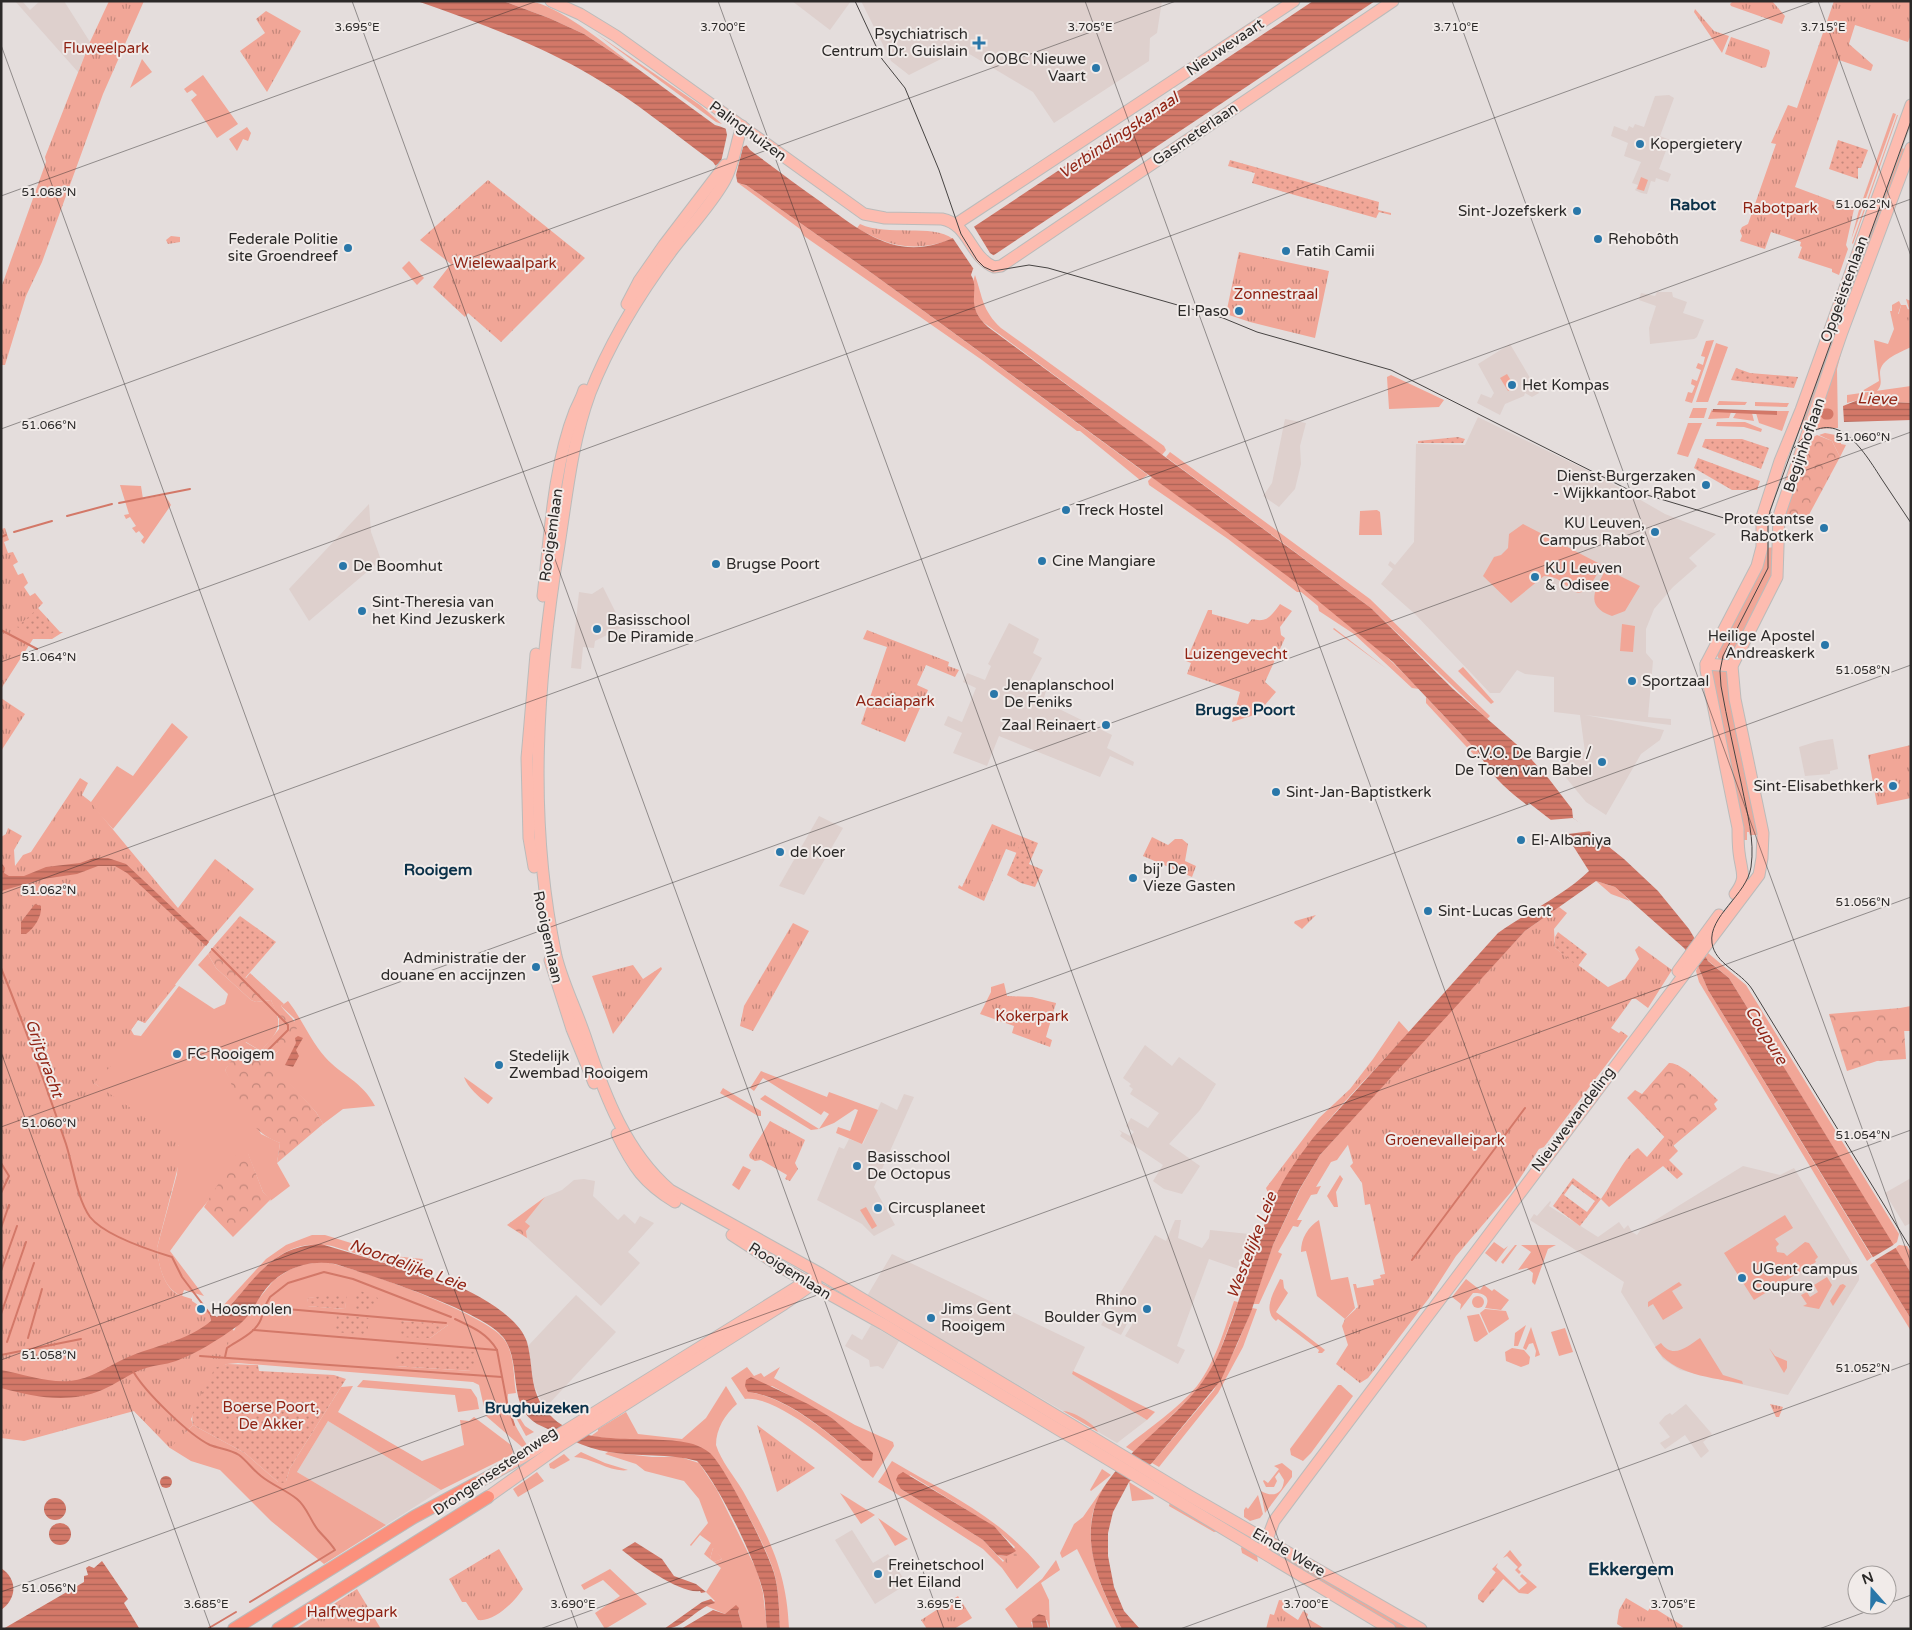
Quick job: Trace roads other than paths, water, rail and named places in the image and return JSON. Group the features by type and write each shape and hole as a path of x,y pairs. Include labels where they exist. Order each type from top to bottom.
{"highway":[{"name":"Drongensesteenweg","path":"234,1629 414,1517 477,1484"},
{"name":"Drongensesteenweg","path":"278,1629 488,1497"}],"main road":[{"name":"Palinghuizen","path":"551,1 580,14 616,36 738,128 870,217 942,219 959,227"},
{"name":"Nieuwevaart","path":"959,227 1294,1"},
{"name":"Gasmeterlaan","path":"959,227 978,255 992,266 1393,1"},
{"name":"Opgeëistenlaan","path":"1808,389 1911,105"},
{"name":"Rooigemlaan","path":"738,128 724,168 723,177 630,313 590,393 580,426 550,596 542,669 538,768 540,854 549,918 562,976 610,1102 637,1155 652,1174 670,1190 821,1274 1118,1458"},
{"name":"Opgeëistenlaan","path":"1824,389 1842,332 1911,148"},
{"name":"Rooigemlaan","path":"723,177 639,281 599,355 575,410 563,458 554,509 532,678 527,758 529,838 542,918 557,986 603,1106 633,1165 646,1182 657,1191 744,1242 786,1270 1142,1472 1161,1490"},
{"name":"Begijnhoflaan","path":"1706,664 1757,566 1762,547 1761,528 1780,461 1808,389"},
{"name":"Begijnhoflaan","path":"1732,666 1777,577 1780,516 1824,389"},
{"path":"1706,664 1732,666 1735,698 1763,833 1762,858 1758,875 1701,945 1743,883 1743,871 1738,851 1738,828 1706,664"},
{"name":"Nieuwewandeling","path":"1306,1472 1340,1433 1389,1359 1469,1260 1701,945"},
{"name":"Nieuwewandeling","path":"1263,1554 1262,1536 1306,1472 1347,1414 1382,1378 1480,1235 1499,1210 1517,1194"},
{"name":"Nieuwewandeling","path":"1469,1260 1467,1258 1479,1242 1480,1235"},
{"path":"786,1270 788,1291"},
{"name":"Drongensesteenweg","path":"477,1484 556,1442 821,1274"},
{"name":"Drongensesteenweg","path":"708,1347 788,1291 809,1283"},
{"name":"Nieuwewandeling","path":"1382,1378 1380,1376 1389,1364 1389,1359"},
{"name":"Drongensesteenweg","path":"578,1428 634,1388 653,1381"},
{"name":"Nieuwewandeling","path":"1340,1433 1338,1431 1347,1419 1347,1414"},
{"name":"Drongensesteenweg","path":"488,1497 556,1442"},
{"name":"Rooigemlaan","path":"1142,1472 1157,1476"},
{"name":"Einde Were","path":"1157,1476 1421,1629"},
{"name":"Einde Were","path":"1161,1490 1263,1554 1390,1629"}],"water":[{"name":"Verbindingskanaal","path":"417,1 503,1 549,18 584,34 638,69 715,125 735,134 750,150 839,216 874,237 890,244 908,247 926,246 947,241 969,230 1313,1 1375,1 973,269 971,275 974,281 974,305 976,311 988,327 1371,608 1453,689 1523,750 1572,809 1573,818 1624,859 1658,891 1689,929 1708,961 1729,978 1911,1273 1911,1319 1708,990 1698,966 1684,948 1615,887 1596,881 1525,931 1320,1155 1299,1190 1273,1245 1251,1312 1221,1380 1152,1463 1129,1482 1113,1512 1108,1533 1108,1556 1114,1587 1124,1611 1140,1629 1122,1629 1103,1588 1093,1559 1091,1529 1093,1514 1100,1495 1111,1477 1142,1443 1192,1395 1214,1364 1232,1320 1269,1213 1287,1174 1313,1138 1498,933 1568,888 1589,871 1570,841 1569,834 1506,788 1488,768 1479,753 1393,662 1290,578 873,274 746,185 727,177 713,162 623,95 571,64 528,43"},
{"path":"1858,400 1911,403 1911,420 1844,422 1843,406"},
{"path":"1713,409 1777,411 1777,415 1712,412"},
{"path":"94,858 108,858 126,864 209,942 206,946 127,873 115,866 98,866 77,874 43,879 1,891 1,862 5,868 4,873 9,876 24,876 46,867 80,863"},
{"path":"35,904 41,906 39,918 29,932 21,934 21,922"},
{"path":"298,1036 303,1038 296,1050 299,1056 293,1067 285,1065 296,1043 295,1038"},
{"name":"Noordelijke Leie","path":"321,1244 451,1283 495,1306 515,1323 527,1342 533,1382 545,1410 554,1419 568,1428 584,1434 602,1437 677,1441 695,1445 710,1453 735,1491 770,1562 777,1586 780,1629 767,1629 765,1600 753,1561 715,1486 697,1461 676,1457 600,1450 537,1424 527,1416 521,1406 509,1347 503,1337 491,1327 450,1305 335,1264 314,1263 294,1268 276,1278 244,1320 222,1337 184,1358 143,1369 102,1390 77,1397 51,1398 1,1388 1,1370 53,1381 78,1380 119,1361 181,1339 211,1321 209,1312 217,1317 225,1311 256,1276 277,1258 289,1251 304,1246"},
{"path":"751,1377 808,1404 832,1418 873,1453 872,1461 862,1461 794,1409 764,1395 748,1392 745,1386 746,1380"},
{"path":"903,1472 994,1526 1016,1551 1007,1556 997,1555 983,1540 901,1489 896,1480 898,1475"},
{"path":"166,1476 172,1482 166,1488 160,1482"},
{"path":"55,1498 63,1501 66,1509 63,1517 55,1520 47,1517 44,1509 47,1501"},
{"path":"60,1523 68,1526 71,1534 68,1542 60,1545 52,1542 49,1534 52,1526"},
{"path":"635,1542 662,1559 674,1576 696,1584 706,1592 692,1591 671,1583 622,1550"},
{"path":"102,1561 128,1599 124,1603 139,1628 3,1629 84,1582 84,1576 88,1575 86,1568 89,1566 94,1568"},
{"path":"1,1568 7,1573 13,1583 13,1595 1,1610"},
{"path":"711,1599 715,1603 701,1609 678,1626 664,1629 702,1602"},
{"path":"736,1605 739,1608 738,1611 743,1629 681,1629 713,1610 725,1614"},
{"path":"1039,1614 1045,1616 1048,1629 1033,1629 1032,1619"}],"waterway":[{"path":"119,503 190,489"},
{"path":"67,516 112,504"},
{"path":"14,532 52,521"},
{"path":"1,537 6,535"},
{"path":"1,630 37,649"},
{"path":"212,949 288,1025 288,1030 259,1059"},
{"name":"Grijtgracht","path":"1,968 51,1100 66,1144 79,1192 90,1217 97,1224 116,1236 172,1257 182,1277 210,1314"},
{"path":"1412,1260 1525,1108"},
{"path":"1,1163 9,1176 1,1193"},
{"path":"1,1228 9,1205"},
{"path":"1,1271 17,1226"},
{"path":"1,1314 26,1242"},
{"path":"7,1342 34,1263"},
{"path":"263,1310 270,1297 288,1283 324,1272 353,1279 451,1317"},
{"path":"28,1338 42,1289"},
{"path":"264,1307 446,1323"},
{"path":"225,1357 227,1348 253,1331 262,1316"},
{"path":"455,1319 484,1335 497,1350 507,1403 514,1425"},
{"path":"253,1330 497,1350"},
{"path":"1,1355 81,1339"},
{"path":"200,1356 502,1377"},
{"path":"133,1371 157,1401 201,1440 239,1455 261,1476 297,1499 318,1530 335,1550 250,1602"},
{"path":"209,1628 236,1612"}],"tram line":[{"path":"855,1 882,59 905,88 939,170 961,234 977,260 984,267 993,271 1029,265 1048,268 1223,318 1257,332 1391,370 1627,489 1744,524 1760,522 1771,513"},
{"path":"1911,121 1770,511 1768,524 1768,568 1723,656 1720,671 1721,686 1748,817 1752,857 1751,867 1743,887 1722,914 1712,933 1712,943 1718,957 1752,989 1911,1249"},
{"path":"1794,448 1808,434 1821,428 1833,428 1844,433 1873,465 1911,523"}],"place":[{"name":"Psychiatrisch Centrum Dr. Guislain","path":"979,43"},
{"name":"OOBC Nieuwe Vaart","path":"1096,68"},
{"name":"Kopergietery","path":"1640,144"},
{"name":"Sint-Jozefskerk","path":"1577,211"},
{"name":"Rehobôth","path":"1598,239"},
{"name":"Federale Politie site Groendreef","path":"348,248"},
{"name":"Fatih Camii","path":"1286,251"},
{"name":"El Paso","path":"1239,311"},
{"name":"Het Kompas","path":"1512,385"},
{"name":"Dienst Burgerzaken - Wijkkantoor Rabot","path":"1706,485"},
{"name":"Treck Hostel","path":"1066,510"},
{"name":"Protestantse Rabotkerk","path":"1824,528"},
{"name":"KU Leuven, Campus Rabot","path":"1655,532"},
{"name":"Cine Mangiare","path":"1042,561"},
{"name":"Brugse Poort","path":"716,564"},
{"name":"De Boomhut","path":"343,566"},
{"name":"KU Leuven & Odisee","path":"1535,577"},
{"name":"Sint-Theresia van het Kind Jezuskerk","path":"362,611"},
{"name":"Basisschool De Piramide","path":"597,629"},
{"name":"Heilige Apostel Andreaskerk","path":"1825,645"},
{"name":"Sportzaal","path":"1632,681"},
{"name":"Jenaplanschool De Feniks","path":"994,694"},
{"name":"Zaal Reinaert","path":"1106,725"},
{"name":"C.V.O. De Bargie / De Toren van Babel","path":"1602,762"},
{"name":"Sint-Elisabethkerk","path":"1893,786"},
{"name":"Sint-Jan-Baptistkerk","path":"1276,792"},
{"name":"El-Albaniya","path":"1521,840"},
{"name":"de Koer","path":"780,852"},
{"name":"bij' De Vieze Gasten","path":"1133,878"},
{"name":"Sint-Lucas Gent","path":"1428,911"},
{"name":"Administratie der douane en accijnzen","path":"536,967"},
{"name":"FC Rooigem","path":"177,1054"},
{"name":"Stedelijk Zwembad Rooigem","path":"499,1065"},
{"name":"Basisschool De Octopus","path":"857,1166"},
{"name":"Circusplaneet","path":"878,1208"},
{"name":"UGent campus Coupure","path":"1742,1278"},
{"name":"Hoosmolen","path":"201,1309"},
{"name":"Rhino Boulder Gym","path":"1147,1309"},
{"name":"Jims Gent Rooigem","path":"931,1318"},
{"name":"Freinetschool Het Eiland","path":"878,1574"}],"district":[{"name":"Rabot","path":"1693,204"},
{"name":"Brugse Poort","path":"1245,709"},
{"name":"Rooigem","path":"438,869"},
{"name":"Brughuizeken","path":"537,1407"},
{"name":"Ekkergem","path":"1631,1569"}],"park label":[{"name":"Fluweelpark","path":"106,48"},
{"name":"Rabotpark","path":"1780,208"},
{"name":"Wielewaalpark","path":"505,263"},
{"name":"Zonnestraal","path":"1276,294"},
{"name":"Luizengevecht","path":"1236,654"},
{"name":"Acaciapark","path":"895,701"},
{"name":"Kokerpark","path":"1032,1016"},
{"name":"Groenevalleipark","path":"1445,1140"},
{"name":"Boerse Poort, De Akker","path":"271,1416"},
{"name":"Halfwegpark","path":"352,1612"}],"water label":[{"name":"Lieve","path":"1877,398"},
{"name":"Coupure","path":"1767,1035"},
{"name":"Westelijke Leie","path":"1251,1245"}]}
